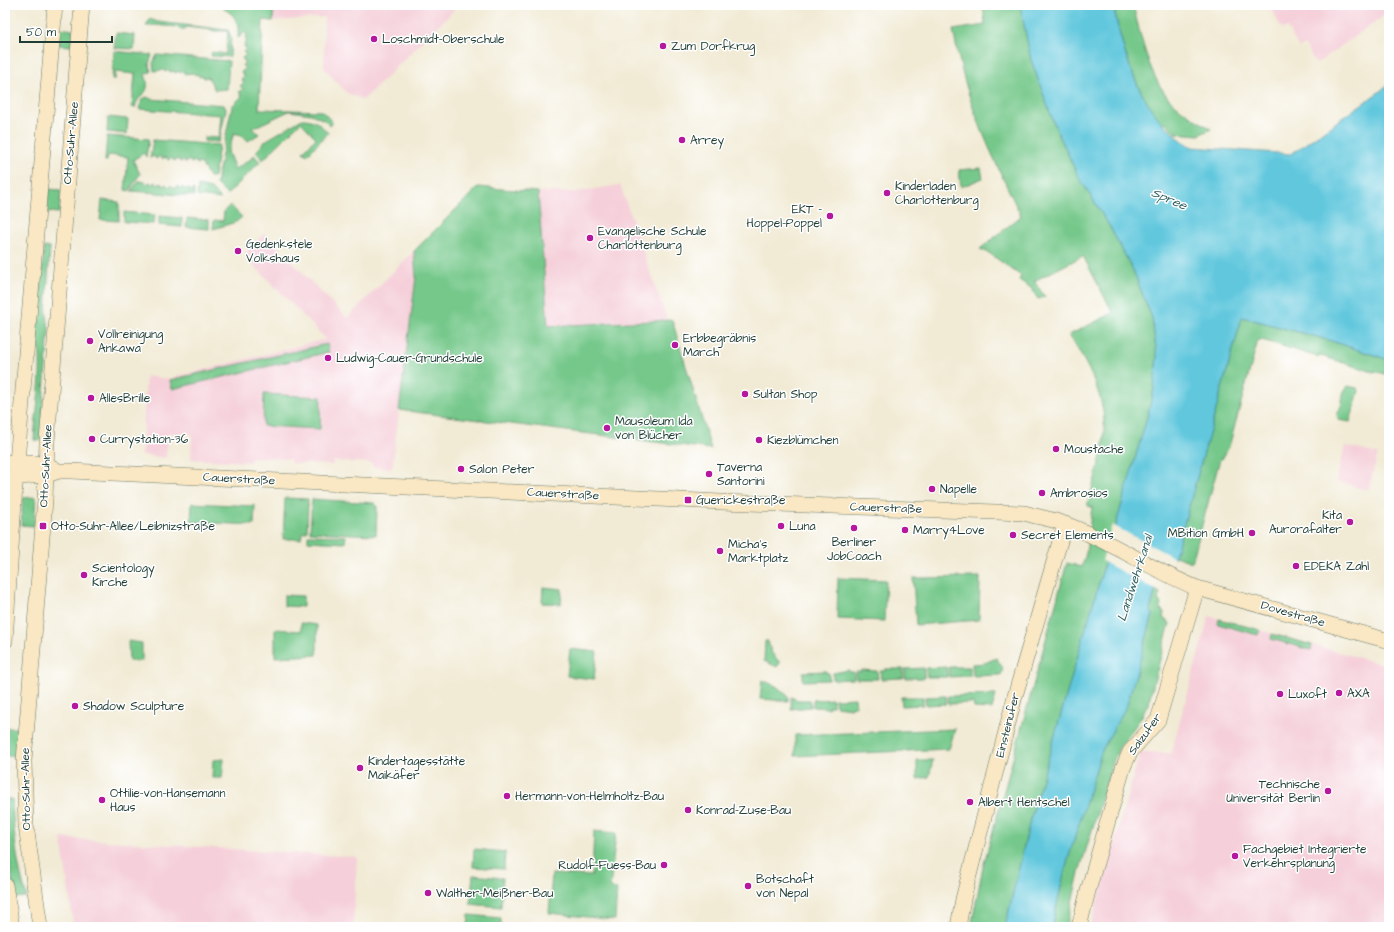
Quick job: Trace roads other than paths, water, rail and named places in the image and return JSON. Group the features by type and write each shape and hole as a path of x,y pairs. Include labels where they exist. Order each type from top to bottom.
{"street":[{"path":"5,641 11,462 55,5"},
{"name":"Otto-Suhr-Allee","path":"40,927 26,825 24,761 50,470 82,5"},
{"name":"Cauerstraße","path":"11,462 50,470 721,502 1024,513 1065,524 1098,539"},
{"path":"11,478 50,470"},
{"name":"Einsteinufer","path":"958,927 963,899 1015,696 1065,524"},
{"name":"Dovestraße","path":"1098,539 1168,577 1197,588 1389,641"},
{"name":"Salzufer","path":"1079,927 1123,768 1130,752 1158,720 1197,588"},
{"path":"5,885 12,927"}],"water":[{"path":"1020,5 1113,5 1123,46 1138,85 1147,103 1159,119 1174,134 1192,147 1291,154 1389,85 1389,170 1386,182 1389,193 1389,360 1328,340 1242,317 1175,556 1168,576 1161,573 1150,609 1153,615 1127,705 1102,750 1065,869 1052,927 1005,927 1030,821 1148,414 1154,389 1157,356 1152,318 1133,270 1110,227 1078,176 1053,121 1031,60"}],"place":[{"name":"Loschmidt-Oberschule","path":"374,39"},
{"name":"Zum Dorfkrug","path":"663,46"},
{"name":"Arrey","path":"682,140"},
{"name":"Kinderladen Charlottenburg","path":"887,193"},
{"name":"EKT - Hoppel-Poppel","path":"830,216"},
{"name":"Evangelische Schule Charlottenburg","path":"590,238"},
{"name":"Gedenkstele Volkshaus","path":"238,251"},
{"name":"Vollreinigung Ankawa","path":"90,341"},
{"name":"Erbbegräbnis March","path":"675,345"},
{"name":"Ludwig-Cauer-Grundschule","path":"328,358"},
{"name":"Sultan Shop","path":"745,394"},
{"name":"AllesBrille","path":"91,398"},
{"name":"Mausoleum Ida von Blücher","path":"607,428"},
{"name":"Currystation-36","path":"92,439"},
{"name":"Kiezblümchen","path":"759,440"},
{"name":"Moustache","path":"1056,449"},
{"name":"Salon Peter","path":"461,469"},
{"name":"Taverna Santorini","path":"709,474"},
{"name":"Napelle","path":"932,489"},
{"name":"Ambrosios","path":"1042,493"},
{"name":"Guerickestraße","path":"688,500"},
{"name":"Kita Aurorafalter","path":"1350,522"},
{"name":"Otto-Suhr-Allee/Leibnizstraße","path":"43,526"},
{"name":"Luna","path":"781,526"},
{"name":"Berliner JobCoach","path":"854,528"},
{"name":"Marry4Love","path":"905,530"},
{"name":"MBition GmbH","path":"1252,533"},
{"name":"Secret Elements","path":"1013,535"},
{"name":"Micha's Marktplatz","path":"720,551"},
{"name":"EDEKA Zahl","path":"1296,566"},
{"name":"Scientology Kirche","path":"84,575"},
{"name":"AXA","path":"1339,693"},
{"name":"Luxoft","path":"1280,694"},
{"name":"Shadow Sculpture","path":"75,706"},
{"name":"Kindertagesstätte Maikäfer","path":"360,768"},
{"name":"Technische Universität Berlin","path":"1328,791"},
{"name":"Hermann-von-Helmholtz-Bau","path":"507,796"},
{"name":"Ottilie-von-Hansemann Haus","path":"102,800"},
{"name":"Albert Hentschel","path":"970,802"},
{"name":"Konrad-Zuse-Bau","path":"688,810"},
{"name":"Fachgebiet Integrierte Verkehrsplanung","path":"1235,856"},
{"name":"Rudolf-Fuess-Bau","path":"664,865"},
{"name":"Botschaft von Nepal","path":"748,886"},
{"name":"Walther-Meißner-Bau","path":"428,893"}],"water label":[{"name":"Spree","path":"1169,199"},
{"name":"Landwehrkanal","path":"1135,578"}]}
